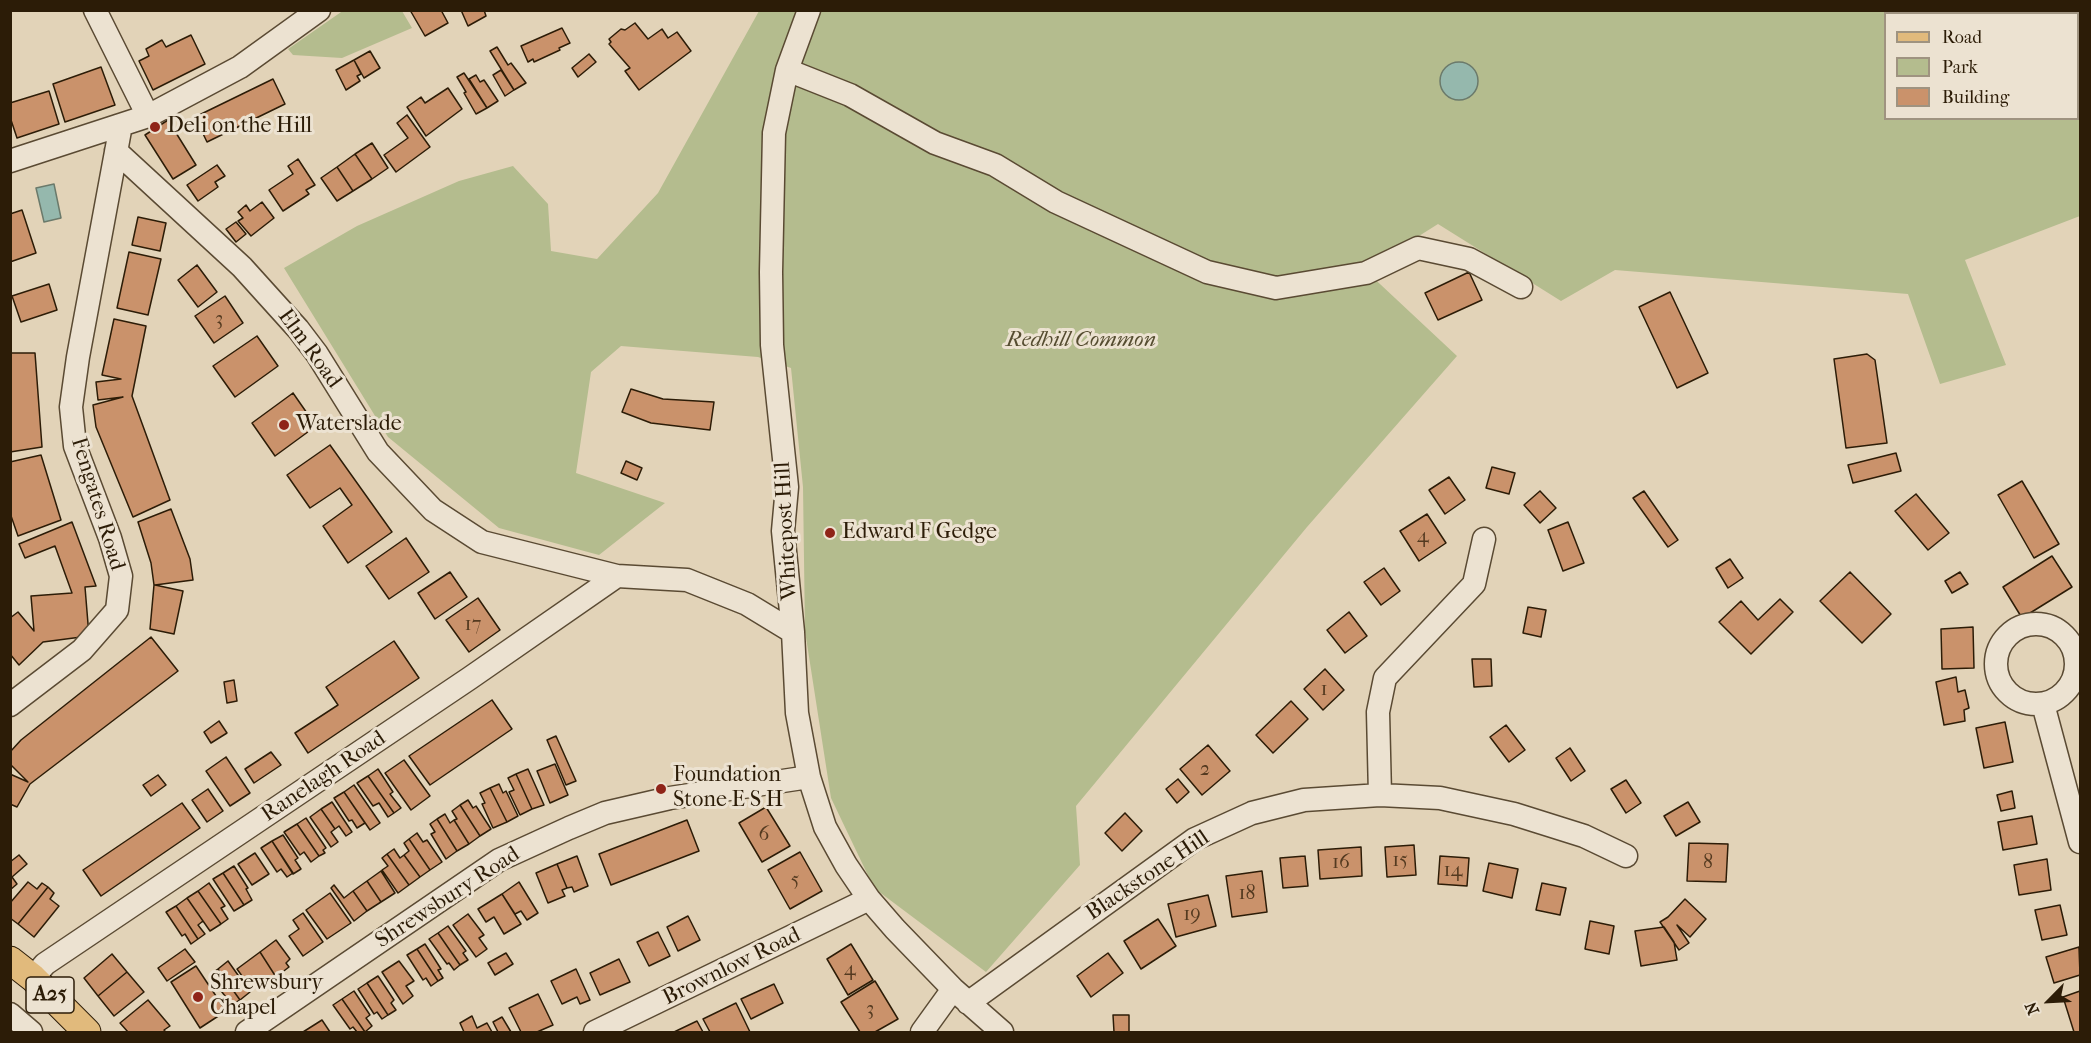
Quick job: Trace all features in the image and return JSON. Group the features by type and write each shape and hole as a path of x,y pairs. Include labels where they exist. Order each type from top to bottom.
{"main road":[{"name":"A25","path":"10,960 33,978 86,1032"}],"street":[{"path":"95,10 148,116"},
{"path":"10,161 148,116 240,68 319,10"},
{"name":"Whitepost Hill","path":"809,10 788,70 774,132 771,272 772,345 787,487 783,531 794,632 796,714 810,777 825,827 846,865 869,899 895,929 961,996 1002,1032"},
{"path":"788,70 850,95 935,143 995,165 1056,202 1207,272 1276,288 1366,273 1418,248 1469,259 1521,287"},
{"path":"116,151 121,125"},
{"name":"Elm Road","path":"116,151 242,267 298,328 317,354 378,452 433,510 482,542 617,576 687,580 747,604 794,632"},
{"name":"Fengates Road","path":"10,705 82,650 117,610 122,576 75,446 71,407 116,151"},
{"path":"1380,795 1378,712 1385,678 1473,584 1484,539"},
{"name":"Ranelagh Road","path":"33,978 45,964 470,678 617,576"},
{"path":"2043,704 2080,842"},
{"name":"Shrewsbury Road","path":"247,1032 499,860 569,828 605,813 670,798 810,777"},
{"name":"Blackstone Hill","path":"961,996 1195,839 1252,813 1304,800 1380,795 1440,798 1514,814 1584,836 1626,856"},
{"name":"Brownlow Road","path":"595,1032 869,899"},
{"path":"922,1032 961,996"},
{"path":"10,1014 31,1032"}],"green space":[{"path":"344,10 402,11 412,28 342,58 293,55 288,49"},
{"name":"Redhill Common","path":"759,11 2080,11 2080,216 1965,260 2006,365 1940,384 1908,294 1615,270 1561,301 1438,224 1365,270 1457,356 1307,527 1076,806 1080,865 986,972 874,888 831,798 805,631 803,487 791,368 758,357 621,346 591,372 576,473 665,503 599,555 499,528 388,437 284,268 357,226 459,181 513,166 548,204 551,251 597,259 658,193"}],"water":[{"path":"1459,62 1472,68 1478,81 1472,94 1459,100 1446,94 1440,81 1446,68"},
{"path":"54,184 61,218 44,222 36,188"}],"building":[{"path":"410,10 441,10 448,23 425,36"},
{"path":"461,10 484,10 486,16 468,26"},
{"path":"635,23 648,39 662,29 668,38 677,32 691,51 639,90 625,71 630,68 609,44 611,42 609,39 621,29 625,30"},
{"path":"562,28 570,43 534,62 533,59 528,62 521,46"},
{"path":"191,35 205,64 153,90 139,61 149,56 146,49 162,40 166,47"},
{"path":"497,47 508,65 511,63 526,83 514,90 490,51"},
{"path":"370,51 380,68 364,78 354,60"},
{"path":"589,54 596,62 578,77 572,68"},
{"path":"354,60 361,74 357,76 360,81 346,90 336,70"},
{"path":"101,67 115,105 65,122 53,84"},
{"path":"501,70 514,90 505,96 493,75"},
{"path":"464,73 487,108 476,114 457,77"},
{"path":"476,75 480,82 484,80 498,101 487,108 469,79"},
{"path":"273,79 285,104 207,142 195,117"},
{"path":"448,88 462,109 426,136 407,107 421,97 425,103"},
{"path":"49,91 59,124 17,138 10,117 10,103"},
{"path":"407,115 430,147 396,172 384,155 408,138 397,123"},
{"path":"168,120 196,165 173,179 145,135"},
{"path":"372,143 388,168 372,179 355,154"},
{"path":"355,154 372,179 353,191 337,167"},
{"path":"298,159 315,185 306,190 309,194 283,211 269,190 293,174 288,166"},
{"path":"217,165 225,176 215,182 218,187 198,201 187,185"},
{"path":"337,167 353,191 337,201 321,178"},
{"path":"262,202 274,218 251,236 238,221 243,218 238,212 246,205 250,211"},
{"path":"22,210 36,253 10,262 10,214"},
{"path":"138,217 166,223 160,251 132,245"},
{"path":"236,222 246,234 236,242 226,229"},
{"path":"129,252 161,259 148,315 117,308"},
{"path":"197,265 217,292 198,307 178,280"},
{"path":"1469,272 1482,300 1438,320 1425,293"},
{"path":"49,284 57,310 21,322 12,296"},
{"path":"1670,292 1708,373 1677,388 1639,307"},
{"path":"225,296 243,323 214,343 195,316"},
{"path":"114,319 146,326 132,396 170,500 133,517 96,427 93,405 123,397 98,400 96,382 121,379 102,375"},
{"path":"257,336 278,366 235,397 213,366"},
{"path":"10,353 35,353 42,447 10,452"},
{"path":"1867,354 1875,360 1887,443 1846,448 1834,359"},
{"path":"631,389 663,399 714,402 710,430 651,423 622,412"},
{"name":"Waterslade","path":"293,393 316,426 275,456 252,423"},
{"path":"330,445 392,532 348,563 323,526 352,505 340,488 310,508 287,475"},
{"path":"1896,453 1901,471 1853,483 1848,465"},
{"path":"41,455 61,520 18,536 10,513 10,462"},
{"path":"626,461 642,468 637,480 621,473"},
{"path":"1492,467 1515,473 1509,494 1486,488"},
{"path":"1449,477 1465,500 1445,514 1429,490"},
{"path":"2022,481 2059,544 2034,558 1998,495"},
{"path":"1540,491 1556,508 1540,523 1524,505"},
{"path":"1644,491 1678,540 1668,547 1633,498"},
{"path":"1916,494 1949,533 1928,550 1895,511"},
{"path":"171,509 190,559 193,580 155,585 183,591 174,634 150,629 154,585 151,563 138,522"},
{"path":"1427,514 1446,543 1419,561 1400,531"},
{"path":"72,522 96,586 85,587 89,636 43,642 19,665 10,654 10,618 18,612 34,631 31,596 72,593 55,546 25,558 19,544"},
{"path":"1568,522 1584,563 1563,571 1548,530"},
{"path":"406,538 429,572 389,599 366,566"},
{"path":"2052,556 2072,587 2022,618 2003,587"},
{"path":"1730,559 1743,578 1728,588 1716,568"},
{"path":"1384,568 1400,591 1381,605 1364,582"},
{"path":"450,572 467,597 435,619 418,593"},
{"path":"1850,572 1891,614 1862,643 1820,601"},
{"path":"1960,572 1968,584 1952,593 1945,581"},
{"path":"478,598 500,630 469,652 446,620"},
{"path":"1780,599 1793,612 1751,654 1719,622 1741,601 1758,620"},
{"path":"1528,607 1546,610 1541,637 1523,633"},
{"path":"1349,612 1367,636 1345,653 1327,630"},
{"path":"1973,627 1974,668 1942,669 1941,629"},
{"path":"151,637 178,671 30,784 17,807 10,804 10,774 28,782 10,764 10,752 21,740"},
{"path":"394,641 419,678 308,753 295,733 338,705 326,687"},
{"path":"1472,659 1491,659 1492,686 1474,687"},
{"path":"1325,669 1344,690 1323,710 1304,689"},
{"path":"1956,677 1958,692 1965,690 1969,708 1964,710 1965,721 1944,725 1936,682"},
{"path":"234,680 237,701 227,703 224,682"},
{"path":"492,700 512,729 430,785 409,756"},
{"path":"1291,701 1308,719 1273,753 1256,735"},
{"path":"219,721 227,733 211,743 204,732"},
{"path":"2005,722 2013,762 1984,768 1976,728"},
{"path":"1506,725 1525,750 1509,762 1490,737"},
{"path":"556,736 576,781 566,785 547,740"},
{"path":"1208,745 1230,771 1202,795 1180,769"},
{"path":"1570,748 1585,771 1571,781 1556,758"},
{"path":"271,752 281,765 254,783 245,769"},
{"path":"226,757 250,793 230,806 206,771"},
{"path":"404,760 430,796 411,810 385,773"},
{"path":"555,764 568,795 550,803 537,771"},
{"path":"378,769 393,792 390,794 401,808 394,813 368,776"},
{"path":"528,769 544,805 532,809 516,774"},
{"path":"516,774 532,809 520,815 509,792 514,790 508,778"},
{"path":"158,775 166,785 151,796 143,785"},
{"path":"368,776 394,813 388,817 379,803 373,806 357,783"},
{"path":"1178,779 1189,792 1177,803 1166,789"},
{"path":"1626,780 1641,803 1626,813 1611,789"},
{"path":"499,784 503,793 506,791 518,816 507,822 490,788"},
{"path":"354,785 380,823 370,830 344,792"},
{"path":"490,788 507,822 493,828 482,804 485,803 480,793"},
{"path":"208,789 223,811 207,822 192,800"},
{"path":"2012,791 2015,808 2001,811 1997,795"},
{"path":"344,792 365,823 357,828 352,820 349,821 334,798"},
{"path":"468,800 473,808 476,806 491,829 480,836 460,805"},
{"path":"332,802 352,832 346,836 339,826 335,829 321,809"},
{"path":"1688,802 1700,822 1676,836 1664,816"},
{"path":"182,803 200,828 101,896 83,870"},
{"path":"460,805 480,836 469,844 454,820 457,819 452,811"},
{"path":"766,807 790,846 762,862 739,823"},
{"path":"321,809 335,829 331,832 338,842 331,847 310,817"},
{"path":"1125,813 1142,831 1122,851 1105,833"},
{"path":"445,814 450,823 454,820 469,844 457,851 437,819"},
{"path":"2032,816 2037,844 2003,850 1998,822"},
{"path":"306,818 326,848 323,850 325,853 319,856 297,824"},
{"path":"437,819 457,851 446,859 431,834 435,832 430,824"},
{"path":"687,820 699,851 611,885 599,854"},
{"path":"297,824 319,856 311,862 304,852 300,855 284,832"},
{"path":"417,833 423,842 427,840 442,862 430,870 409,839"},
{"path":"283,835 298,858 295,860 301,869 293,874 272,841"},
{"path":"409,839 430,870 420,877 404,855 409,851 404,843"},
{"path":"272,841 293,873 287,877 281,869 277,872 261,848"},
{"path":"1689,843 1728,844 1726,882 1687,881"},
{"path":"1414,845 1416,875 1387,877 1385,847"},
{"path":"1361,847 1362,876 1320,879 1318,850"},
{"path":"394,849 400,858 404,855 420,877 409,885 387,854"},
{"path":"800,852 822,891 790,909 768,870"},
{"path":"255,853 269,874 252,885 238,864"},
{"path":"387,854 409,885 398,893 382,870 388,866 382,858"},
{"path":"19,855 27,864 12,877 17,884 10,890 10,862"},
{"path":"577,856 588,886 574,892 572,887 567,888 557,864"},
{"path":"1305,856 1308,886 1283,888 1280,858"},
{"path":"1440,856 1469,858 1467,886 1438,884"},
{"path":"2047,859 2051,890 2019,895 2014,865"},
{"path":"1489,863 1518,869 1512,898 1483,891"},
{"path":"557,864 567,888 562,890 565,896 548,903 536,873"},
{"path":"234,866 248,888 246,889 252,900 244,905 223,873"},
{"path":"381,871 395,893 381,902 367,881"},
{"path":"1262,871 1267,912 1232,917 1226,876"},
{"path":"223,873 244,905 234,911 213,879"},
{"path":"367,881 381,902 367,911 353,891"},
{"path":"28,882 37,889 42,883 48,887 18,924 10,918 10,903"},
{"path":"519,882 538,913 527,920 521,911 515,914 502,894"},
{"path":"209,883 225,906 221,908 228,919 221,924 198,891"},
{"path":"1542,883 1566,888 1560,915 1536,910"},
{"path":"334,885 344,898 353,891 367,911 354,921 331,888"},
{"path":"48,887 54,893 50,899 59,906 34,937 18,924"},
{"path":"198,891 221,924 210,931 187,898"},
{"path":"330,893 351,923 327,939 306,910"},
{"path":"502,894 521,924 504,934 494,917 486,922 478,909"},
{"path":"1208,895 1216,926 1176,937 1168,904"},
{"path":"187,898 203,921 198,925 205,934 198,939 176,906"},
{"path":"1685,899 1706,919 1690,937 1677,925 1689,943 1679,950 1660,922"},
{"path":"2060,905 2067,935 2042,940 2035,910"},
{"path":"176,906 198,939 191,944 185,934 182,936 166,912"},
{"path":"303,913 323,942 303,956 289,936 299,929 293,920"},
{"path":"468,914 484,935 479,938 487,949 476,957 453,925"},
{"path":"688,916 700,940 678,951 667,927"},
{"path":"1158,919 1176,946 1141,969 1124,941"},
{"path":"1590,921 1614,926 1609,954 1585,949"},
{"path":"448,926 466,951 463,953 468,960 460,965 438,933"},
{"path":"1664,927 1674,942 1677,960 1641,966 1635,931"},
{"path":"658,932 670,956 649,966 637,942"},
{"path":"438,933 460,965 454,970 429,939"},
{"path":"276,940 290,959 286,963 289,967 276,977 260,952"},
{"path":"425,944 441,969 438,970 443,978 438,981 417,949"},
{"path":"851,944 873,980 848,995 827,959"},
{"path":"2079,947 2080,975 2054,983 2046,957"},
{"path":"185,949 195,962 167,981 158,968"},
{"path":"417,949 438,981 431,986 426,978 423,980 407,955"},
{"path":"260,952 276,977 264,985 261,980 250,987 237,969"},
{"path":"506,953 513,964 495,975 488,963"},
{"path":"1108,953 1123,973 1091,997 1077,976"},
{"path":"112,954 127,972 98,996 84,978"},
{"path":"619,959 630,982 600,995 590,973"},
{"path":"228,961 250,992 240,1000 218,969"},
{"path":"399,961 414,981 406,986 413,996 403,1004 382,972"},
{"name":"Shrewsbury Chapel","path":"196,966 226,1011 200,1028 171,982"},
{"path":"218,969 240,1000 232,1005 215,983 217,981 212,973"},
{"path":"576,969 590,1000 580,1004 577,997 562,1004 551,981"},
{"path":"127,972 144,992 114,1016 98,996"},
{"path":"378,976 394,1000 391,1003 396,1010 388,1015 367,983"},
{"path":"875,981 898,1019 875,1032 860,1032 841,1002"},
{"path":"367,983 388,1015 382,1019 377,1012 374,1014 358,989"},
{"path":"774,984 783,1003 751,1019 741,999"},
{"path":"354,991 370,1015 366,1018 372,1026 365,1032 342,999"},
{"path":"2080,991 2080,1032 2074,1032 2063,997"},
{"path":"538,994 553,1025 537,1032 521,1032 509,1008"},
{"path":"342,999 365,1032 357,1032 353,1027 350,1029 333,1005"},
{"path":"148,1000 170,1026 164,1030 166,1032 128,1032 120,1023"},
{"path":"736,1003 750,1032 710,1032 703,1019"},
{"path":"1113,1015 1129,1015 1129,1032 1114,1032"},
{"path":"472,1016 477,1028 487,1023 492,1032 464,1032 460,1023"},
{"path":"502,1017 511,1032 498,1032 493,1022"},
{"path":"322,1020 330,1032 303,1032"},
{"path":"697,1021 703,1032 674,1032"}],"place":[{"name":"Deli on the Hill","path":"155,127"},
{"name":"Waterslade","path":"284,425"},
{"name":"Edward F Gedge","path":"830,533"},
{"name":"Foundation Stone E S H","path":"661,789"},
{"name":"Shrewsbury Chapel","path":"198,997"}]}
